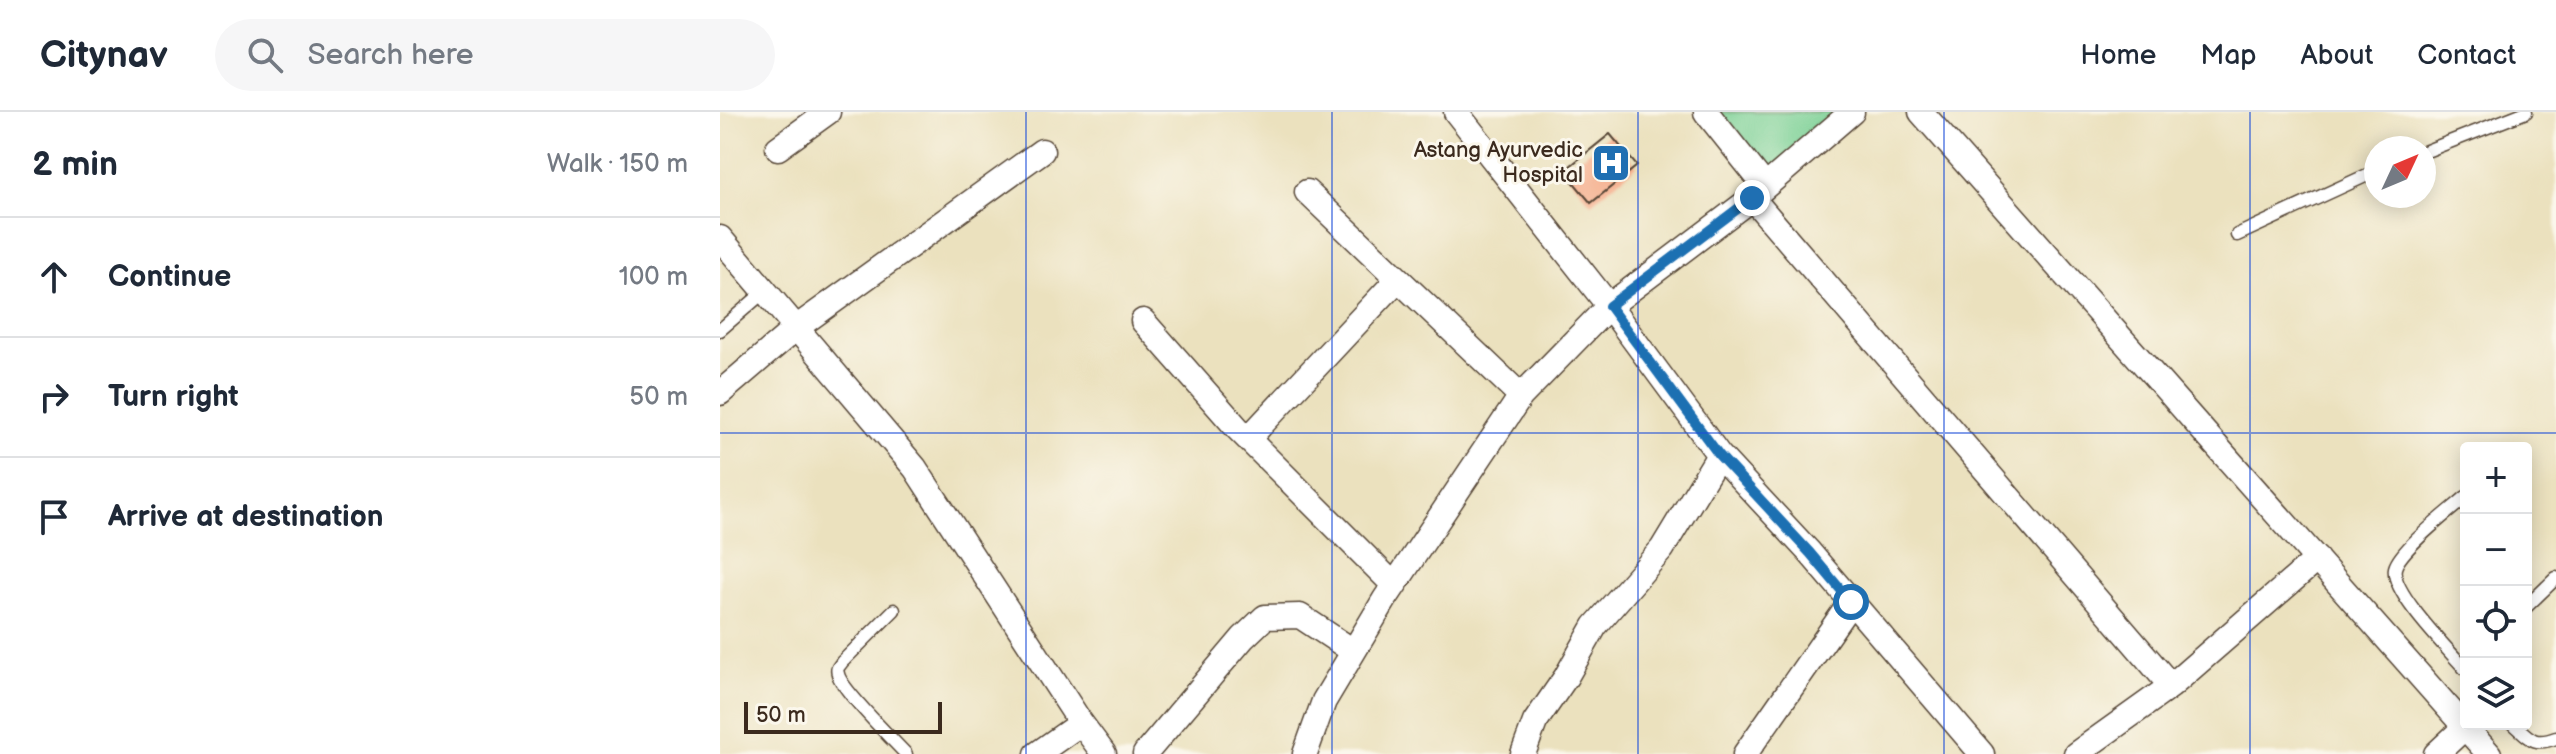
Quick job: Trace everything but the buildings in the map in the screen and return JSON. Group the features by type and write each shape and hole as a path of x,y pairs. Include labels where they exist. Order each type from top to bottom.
{"street":[{"path":"778,148 828,112"},
{"path":"1456,112 1609,306 1719,455 1810,553 1982,754"},
{"path":"1706,112 1759,192 2171,686"},
{"path":"1305,754 1324,701 1353,651 1521,396 1609,306 1759,192 1852,112"},
{"path":"1921,112 2460,721"},
{"path":"720,393 796,328 1042,151"},
{"path":"1307,192 1521,396"},
{"path":"720,238 915,468 1104,754"},
{"path":"1248,439 1398,279"},
{"path":"1143,321 1248,439 1394,585"},
{"path":"1523,754 1535,722 1566,677 1595,626 1662,549 1719,455"},
{"path":"2076,754 2171,686 2317,559"},
{"path":"1745,754 1851,602"},
{"path":"1145,754 1243,638 1265,617 1300,616 1353,651"},
{"path":"1037,754 1081,723"},
{"path":"2436,754 2462,730"},
{"path":"2468,730 2489,754"}],"lane":[{"path":"2436,147 2526,112"},
{"path":"2237,235 2364,177"},
{"path":"720,330 765,291"},
{"path":"2460,502 2405,552 2395,568 2396,582 2410,604 2460,662"},
{"path":"2532,601 2556,578"},
{"path":"894,610 842,662 838,674 845,687 906,754"},
{"path":"2520,730 2531,740 2543,743 2556,738"}],"green space":[{"path":"1709,112 1849,112 1766,183"}],"place":[{"name":"Astang Ayurvedic Hospital","path":"1611,163"}],"route":[{"path":"1752,198 1609,306 1719,455 1851,602"}]}
